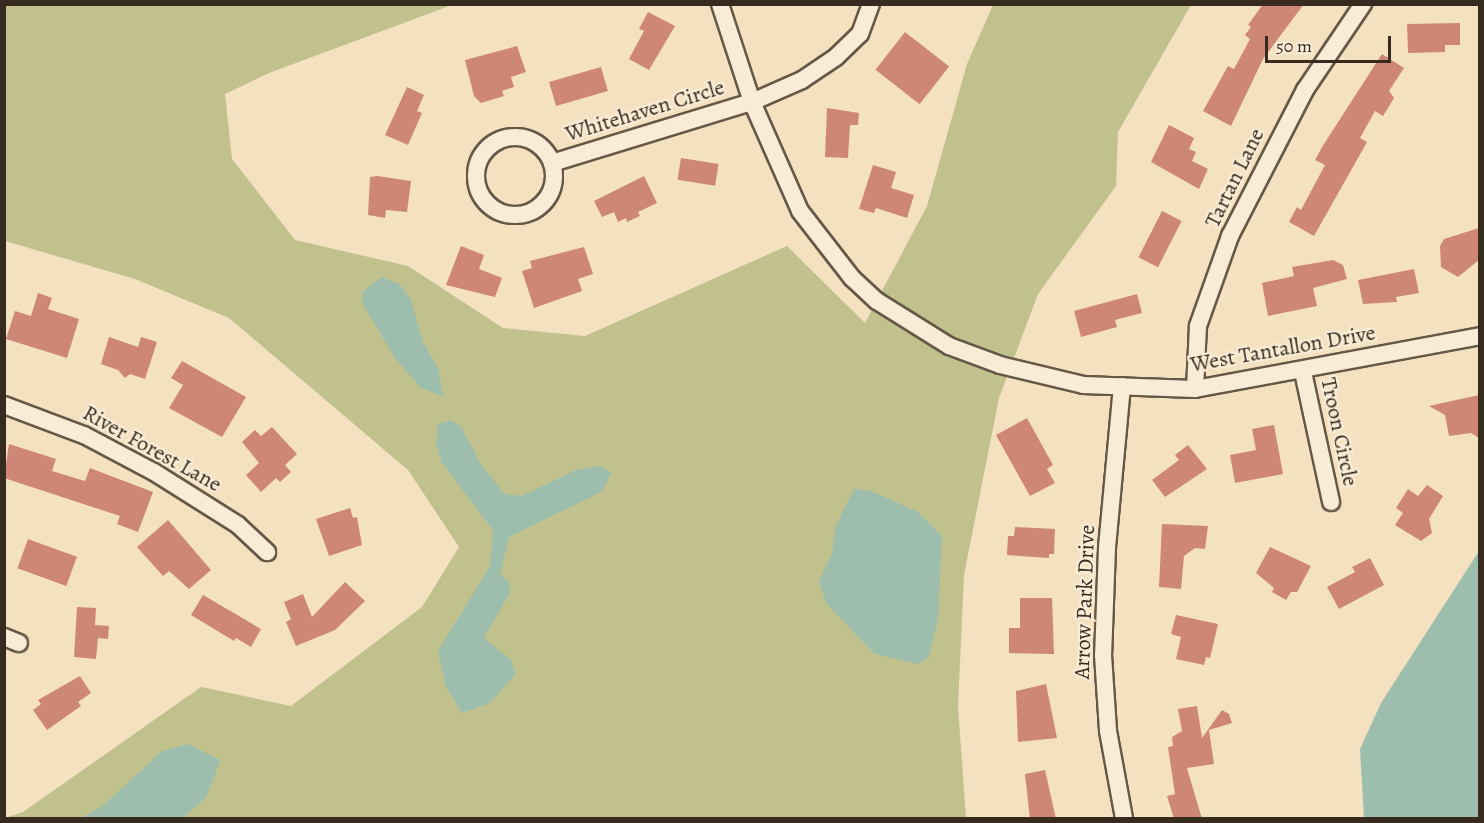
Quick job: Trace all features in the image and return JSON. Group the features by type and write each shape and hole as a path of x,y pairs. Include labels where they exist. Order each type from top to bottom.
{"street":[{"name":"West Tantallon Drive","path":"720,4 752,102 800,211 826,249 877,301 948,346 1000,365 1083,385 1196,389 1303,372 1479,336"},
{"name":"Whitehaven Circle","path":"552,163 752,102 802,80 837,57 860,34 871,4"},
{"name":"Tartan Lane","path":"1196,389 1198,326 1230,236 1305,90 1363,4"},
{"path":"521,138 532,141 552,163 552,189 536,209 512,215 499,212 480,194 477,169 481,157 499,141 521,138"},
{"name":"Troon Circle","path":"1303,372 1331,502"},
{"name":"Arrow Park Drive","path":"1122,386 1107,548 1103,655 1108,731 1124,819"},
{"name":"River Forest Lane","path":"4,405 84,435 144,467 212,508 267,552"}],"green space":[{"path":"4,5 452,5 269,73 225,94 232,159 295,240 408,266 503,328 585,336 787,246 865,323 927,206 967,64 993,5 1191,5 1118,132 1116,186 1038,294 999,398 964,575 958,707 966,818 5,818 23,812 201,687 291,706 422,607 459,547 408,470 229,318 135,279 5,241"}],"shaded area":[{"path":"382,277 399,284 411,300 423,342 438,368 443,397 420,387 395,358 362,303 363,291"},
{"path":"451,420 461,427 482,466 505,494 522,496 576,470 600,466 612,473 601,492 509,537 500,574 509,582 510,592 484,638 512,661 515,675 490,703 462,713 446,687 438,651 490,566 493,530 442,463 436,444 438,424"},
{"path":"854,489 871,491 918,512 942,536 938,618 929,657 918,664 875,654 826,603 819,581 832,554 835,528"},
{"path":"1479,551 1479,818 1364,818 1360,749 1381,703"},
{"path":"188,744 220,760 206,798 182,818 82,818 104,805 162,751"}],"building":[{"path":"1263,4 1304,4 1263,59 1231,126 1203,111 1228,66 1234,69 1250,39 1245,35 1251,27 1248,25"},
{"path":"648,12 675,26 649,70 629,59 644,31 639,29"},
{"path":"1460,23 1460,45 1445,45 1445,52 1408,53 1407,24"},
{"path":"905,32 949,66 920,104 875,70"},
{"path":"517,46 526,72 511,77 514,87 502,91 504,96 481,103 474,96 465,60"},
{"path":"1382,54 1404,68 1389,91 1394,98 1383,116 1375,111 1360,138 1367,142 1314,236 1289,222 1297,207 1301,210 1325,165 1315,160 1322,147"},
{"path":"601,67 608,91 556,106 549,82"},
{"path":"407,87 424,95 417,111 422,113 408,145 385,135"},
{"path":"827,108 859,113 858,125 850,125 848,158 825,157"},
{"path":"1169,125 1194,138 1189,149 1196,152 1192,161 1208,169 1199,189 1151,162"},
{"path":"681,158 719,164 715,186 678,180"},
{"path":"873,165 896,172 891,188 914,195 907,218 876,208 874,213 859,209"},
{"path":"644,176 657,203 638,212 640,216 627,222 626,218 618,222 614,212 602,217 594,201"},
{"path":"370,177 411,181 407,212 386,210 385,218 368,215"},
{"path":"1162,211 1182,221 1158,267 1138,257"},
{"path":"1479,228 1479,260 1458,277 1441,267 1440,246 1444,239"},
{"path":"461,246 484,255 479,269 502,278 495,297 446,285"},
{"path":"584,247 593,274 578,279 582,291 534,308 522,271 532,268 530,261"},
{"path":"1333,260 1343,265 1347,279 1313,288 1317,306 1268,316 1262,283 1294,276 1292,267"},
{"path":"1414,269 1419,293 1396,297 1397,302 1363,304 1358,280"},
{"path":"38,293 52,298 48,309 79,319 67,358 6,339 15,311 31,316"},
{"path":"1137,294 1142,313 1115,320 1117,327 1081,337 1074,311"},
{"path":"109,337 138,347 141,337 157,342 145,379 130,374 125,378 118,370 101,364"},
{"path":"182,361 246,397 222,437 169,408 183,385 171,378"},
{"path":"1479,395 1479,438 1471,433 1449,436 1445,415 1429,406"},
{"path":"1027,418 1053,465 1047,469 1055,483 1030,496 996,435"},
{"path":"1274,425 1283,474 1235,483 1230,455 1256,450 1252,429"},
{"path":"272,427 297,454 285,465 291,472 280,482 276,478 261,492 246,475 259,463 242,442 255,430 261,436"},
{"path":"9,444 56,459 52,471 85,481 90,468 153,492 138,532 117,524 120,516 4,478"},
{"path":"1188,445 1207,469 1165,497 1152,480 1179,460 1175,455"},
{"path":"1427,485 1443,496 1429,519 1432,533 1421,541 1395,525 1403,513 1396,508 1408,489 1418,496"},
{"path":"350,508 353,518 357,517 362,545 329,556 316,519"},
{"path":"168,520 211,570 189,589 169,571 163,576 137,547"},
{"path":"1162,524 1208,526 1205,549 1195,548 1184,556 1181,589 1159,587"},
{"path":"1015,527 1055,529 1054,554 1049,554 1049,558 1007,555 1008,536 1014,536"},
{"path":"28,539 77,557 66,586 17,568"},
{"path":"1270,547 1311,566 1297,592 1291,592 1286,600 1272,592 1274,588 1256,573"},
{"path":"1370,558 1384,585 1339,609 1327,587 1355,572 1352,567"},
{"path":"345,582 365,601 335,630 296,646 286,622 291,619 284,602 303,594 312,617"},
{"path":"203,595 261,629 251,647 236,638 234,641 191,615"},
{"path":"1020,598 1052,598 1054,654 1009,653 1009,628 1020,628"},
{"path":"77,607 96,608 95,625 109,626 108,639 98,638 96,659 74,657"},
{"path":"1176,615 1218,624 1210,658 1206,657 1204,665 1176,659 1181,637 1171,634"},
{"path":"80,676 91,693 78,702 81,706 47,730 33,710 41,704 38,700"},
{"path":"1046,684 1057,738 1018,742 1016,691"},
{"path":"1197,706 1202,738 1222,710 1229,714 1232,723 1209,730 1214,764 1187,768 1202,819 1174,819 1167,796 1175,794 1168,747 1173,746 1172,737 1182,731 1178,709"},
{"path":"1045,770 1056,819 1030,819 1025,774"}]}
